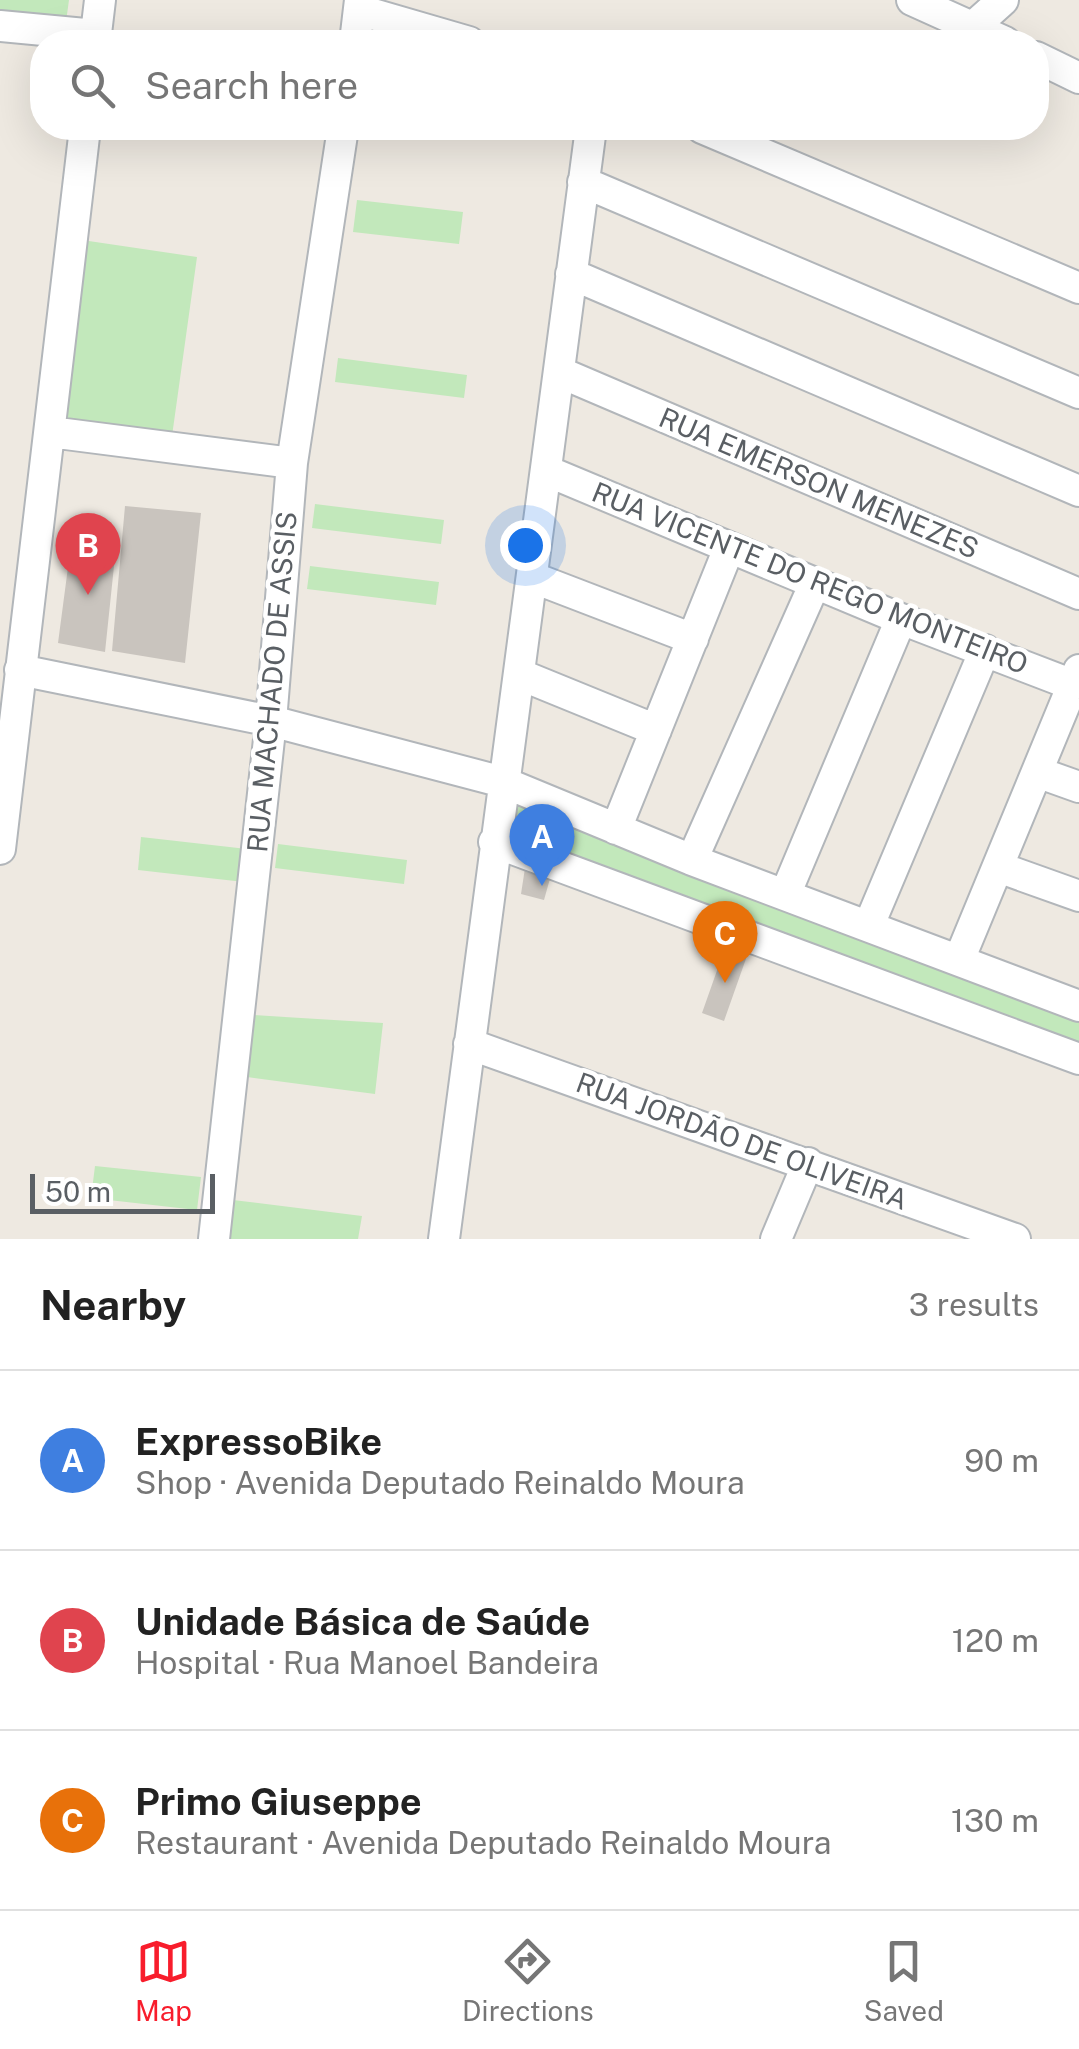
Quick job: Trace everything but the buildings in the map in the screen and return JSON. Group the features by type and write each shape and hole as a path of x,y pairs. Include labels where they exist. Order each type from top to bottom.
{"street":[{"path":"96,30 100,0"},
{"path":"912,0 974,14 1003,0"},
{"path":"357,30 360,5 434,30"},
{"path":"0,26 30,30"},
{"path":"1049,64 1079,78"},
{"path":"0,849 84,140"},
{"name":"RUA MACHADO DE ASSIS","path":"214,1239 270,721 292,464 341,140"},
{"path":"452,1236 468,1044 521,675 590,140"},
{"path":"730,140 1079,288"},
{"path":"583,182 1079,393"},
{"path":"570,274 1079,491"},
{"name":"RUA EMERSON MENEZES","path":"559,372 1079,594"},
{"path":"50,432 292,464"},
{"name":"RUA VICENTE DO REGO MONTEIRO","path":"547,471 901,619 1076,678"},
{"path":"616,829 729,548"},
{"path":"534,578 693,639"},
{"path":"692,860 815,583"},
{"path":"785,895 901,619"},
{"path":"868,926 984,650"},
{"path":"20,670 270,721 503,782 692,860 1079,1006"},
{"path":"521,675 656,730"},
{"path":"959,960 1076,678"},
{"path":"1037,772 1079,787"},
{"path":"494,842 1079,1059"},
{"path":"998,867 1079,896"},
{"name":"RUA JORDÃO DE OLIVEIRA","path":"468,1044 1015,1239"},
{"path":"776,1239 808,1164"}],"green space":[{"path":"0,0 69,0 65,29 0,26"},
{"path":"357,200 463,212 459,244 353,232"},
{"path":"82,240 197,257 172,436 58,419"},
{"path":"338,358 467,375 464,398 335,382"},
{"path":"315,504 444,520 441,544 312,528"},
{"path":"310,566 439,582 436,605 307,589"},
{"path":"503,782 1079,1006 1079,1059 494,842"},
{"path":"141,837 247,849 244,882 138,870"},
{"path":"278,844 407,860 404,884 275,868"},
{"path":"252,1015 383,1023 375,1094 247,1077"},
{"path":"95,1166 201,1177 197,1210 91,1198"},
{"path":"233,1200 362,1216 358,1239 230,1239"}],"place":[{"name":"Unidade Básica de Saúde","path":"88,595"},
{"name":"ExpressoBike","path":"542,886"},
{"name":"Primo Giuseppe","path":"725,983"}]}
